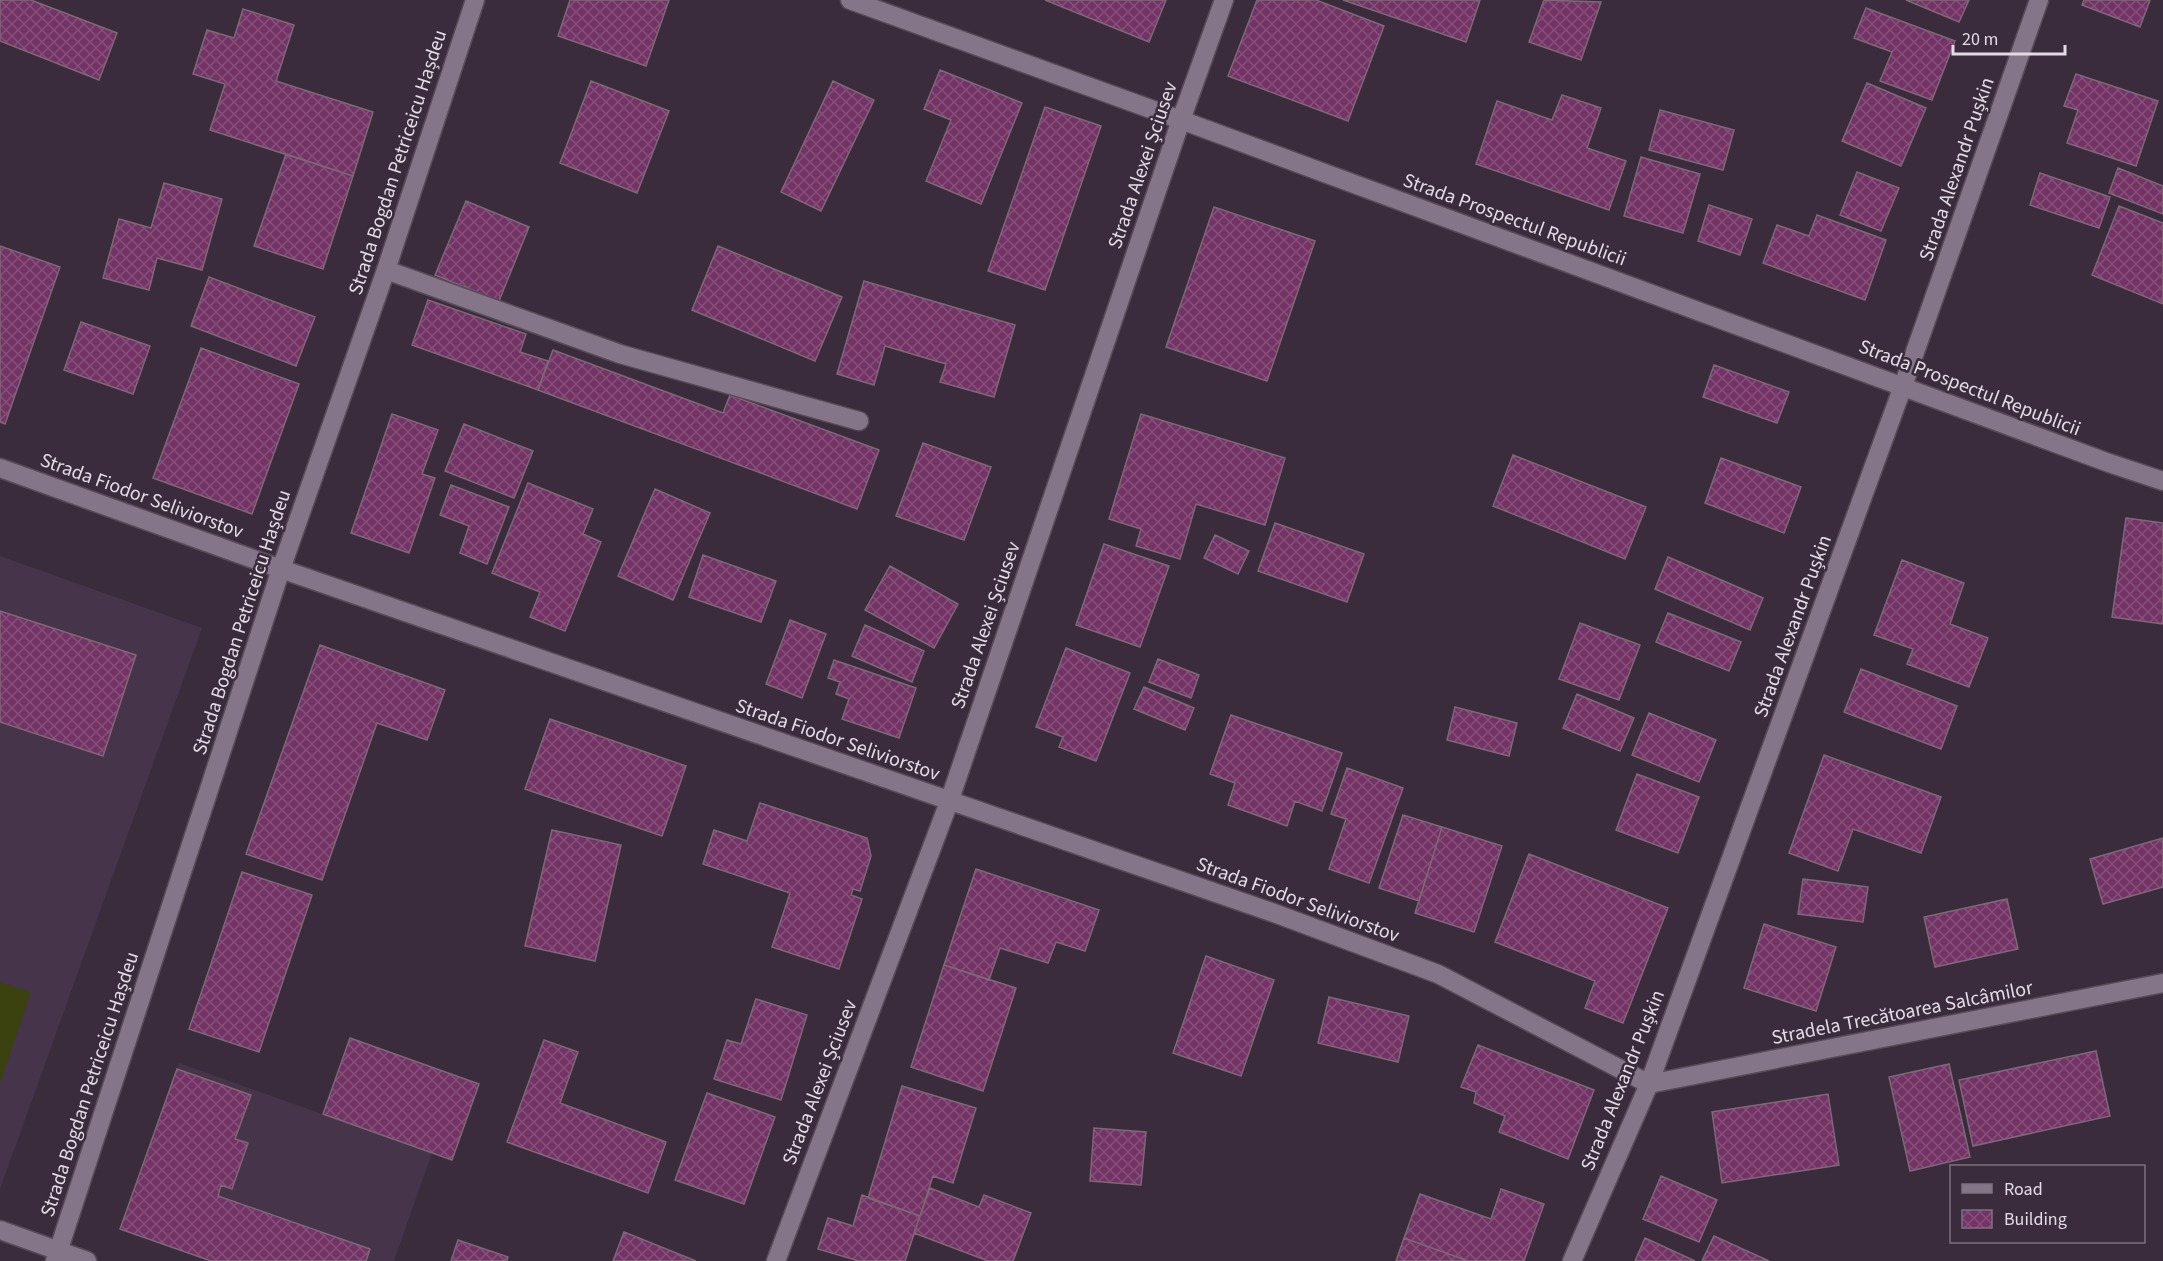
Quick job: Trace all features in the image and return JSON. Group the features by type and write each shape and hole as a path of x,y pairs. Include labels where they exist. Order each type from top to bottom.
{"street":[{"name":"Strada Bogdan Petriceicu Hașdeu","path":"57,1256 281,569 386,270 475,0"},
{"name":"Strada Prospectul Republicii","path":"850,0 2163,481"},
{"name":"Strada Alexei Șciusev","path":"776,1261 949,802 1224,0"},
{"name":"Strada Alexandr Pușkin","path":"1572,1261 1649,1084 1904,386 2039,0"},
{"path":"386,270 620,354 859,421"},
{"name":"Strada Fiodor Seliviorstov","path":"0,468 281,569 1274,913 1438,974 1649,1084"},
{"name":"Stradela Trecătoarea Salcâmilor","path":"1649,1084 2163,983"},
{"path":"0,1230 57,1256 87,1261"}],"shaded area":[{"path":"0,556 202,628 0,1189"},
{"path":"179,1063 432,1153 394,1261 211,1261 120,1229"}],"green space":[{"path":"0,982 31,992 0,1083"}],"building":[{"path":"0,0 31,0 117,33 99,80 0,41"},
{"path":"570,0 669,0 646,66 558,36"},
{"path":"1045,0 1166,0 1149,42"},
{"path":"1257,0 1316,0 1384,26 1348,121 1228,76"},
{"path":"1343,0 1480,0 1466,42"},
{"path":"1544,0 1601,2 1581,60 1529,42"},
{"path":"1906,0 1969,0 1959,22"},
{"path":"2084,0 2150,0 2140,27 2082,5"},
{"path":"1866,8 1955,41 1932,100 1880,81 1892,52 1854,38"},
{"path":"243,9 294,25 276,81 373,112 353,176 210,130 225,84 193,74 207,30 234,38"},
{"path":"940,70 1022,103 981,204 926,181 951,120 924,109"},
{"path":"2076,74 2158,101 2136,166 2067,143 2078,110 2064,106"},
{"path":"591,81 669,111 637,193 560,163"},
{"path":"833,81 874,100 821,211 781,192"},
{"path":"1867,83 1926,108 1901,166 1842,141"},
{"path":"1562,95 1601,108 1587,148 1626,161 1609,210 1476,164 1497,101 1552,120"},
{"path":"1045,107 1101,126 1045,290 988,271"},
{"path":"1660,110 1734,130 1723,170 1649,150"},
{"path":"286,154 353,176 323,269 254,246"},
{"path":"1641,157 1700,174 1683,233 1624,216"},
{"path":"2118,168 2163,186 2163,214 2109,193"},
{"path":"1857,172 1899,188 1881,231 1840,215"},
{"path":"2040,173 2110,197 2099,228 2030,205"},
{"path":"164,183 222,199 202,270 157,258 149,290 103,278 119,219 151,228"},
{"path":"466,201 529,227 499,301 435,275"},
{"path":"1709,205 1752,219 1740,255 1698,241"},
{"path":"2119,206 2163,223 2163,304 2092,275"},
{"path":"1214,207 1315,241 1267,381 1166,347"},
{"path":"1817,215 1886,240 1865,300 1763,263 1777,225 1809,236"},
{"path":"0,246 60,267 5,424 0,422"},
{"path":"718,246 842,297 815,361 692,310"},
{"path":"209,277 315,317 296,366 191,326"},
{"path":"864,281 1015,325 994,397 940,382 946,364 885,346 874,385 837,374"},
{"path":"428,300 526,334 520,352 548,361 538,390 412,345"},
{"path":"81,322 150,346 133,394 64,370"},
{"path":"201,348 299,384 252,514 153,478"},
{"path":"553,350 723,413 730,395 879,450 857,509 538,390"},
{"path":"1714,365 1789,392 1777,423 1703,397"},
{"path":"392,414 438,430 422,474 435,478 409,553 351,533"},
{"path":"1141,414 1285,458 1265,525 1196,504 1180,559 1136,546 1141,529 1109,519"},
{"path":"464,424 533,451 514,498 445,471"},
{"path":"923,443 991,467 964,540 896,516"},
{"path":"1513,455 1646,507 1625,559 1493,506"},
{"path":"1721,458 1801,487 1784,533 1705,503"},
{"path":"528,483 593,509 583,534 601,542 565,631 530,617 540,592 492,573"},
{"path":"451,485 509,507 487,564 460,553 469,526 440,515"},
{"path":"655,489 710,513 673,600 618,576"},
{"path":"2126,518 2163,523 2163,624 2112,617"},
{"path":"1275,523 1364,554 1347,602 1258,571"},
{"path":"1215,535 1249,551 1238,574 1204,558"},
{"path":"1104,544 1169,566 1140,647 1076,625"},
{"path":"703,555 776,581 761,622 689,597"},
{"path":"1668,557 1763,598 1750,630 1655,589"},
{"path":"1902,560 1964,583 1950,624 1988,638 1969,687 1907,664 1913,649 1874,635"},
{"path":"890,566 958,604 934,648 865,610"},
{"path":"0,611 136,655 103,756 0,722"},
{"path":"1668,613 1741,642 1729,671 1656,642"},
{"path":"790,620 826,634 802,698 766,684"},
{"path":"1580,623 1640,645 1619,700 1559,679"},
{"path":"865,625 924,651 912,682 852,656"},
{"path":"320,645 445,690 427,740 377,723 322,880 246,854"},
{"path":"1066,648 1130,673 1096,761 1059,747 1063,737 1036,727"},
{"path":"1158,659 1199,675 1191,698 1149,682"},
{"path":"834,660 916,688 899,738 842,719 849,699 836,694 840,682 828,678"},
{"path":"1861,669 1957,706 1941,749 1844,712"},
{"path":"1144,687 1194,708 1185,730 1134,709"},
{"path":"1577,694 1634,718 1620,751 1563,728"},
{"path":"1455,707 1517,723 1509,756 1447,740"},
{"path":"1649,713 1716,740 1699,782 1632,755"},
{"path":"1231,715 1342,753 1322,811 1295,801 1287,826 1228,805 1235,783 1210,774"},
{"path":"550,719 686,766 662,836 525,789"},
{"path":"1824,755 1941,797 1921,853 1853,829 1838,871 1789,853"},
{"path":"1347,768 1403,788 1369,883 1329,869 1346,819 1331,814"},
{"path":"1637,774 1699,797 1678,853 1616,830"},
{"path":"760,803 867,838 871,856 860,891 853,889 851,895 862,899 839,969 772,947 790,893 703,864 714,830 747,841"},
{"path":"1403,815 1442,827 1419,901 1379,888"},
{"path":"1442,827 1502,846 1474,932 1415,913"},
{"path":"552,830 621,845 595,961 525,946"},
{"path":"2163,838 2163,887 2103,904 2090,859"},
{"path":"1529,854 1668,908 1623,1023 1585,1008 1595,981 1495,942"},
{"path":"976,869 1099,910 1085,951 1056,942 1048,963 1000,948 989,980 944,965"},
{"path":"242,872 312,895 259,1052 189,1029"},
{"path":"1803,879 1868,887 1863,922 1798,914"},
{"path":"2007,899 2018,949 1935,967 1924,917"},
{"path":"1764,924 1836,947 1816,1011 1744,988"},
{"path":"1206,956 1274,980 1241,1076 1173,1053"},
{"path":"944,965 1016,988 983,1091 911,1067"},
{"path":"1329,997 1409,1016 1398,1062 1318,1043"},
{"path":"756,999 807,1015 781,1100 714,1079 727,1040 741,1044"},
{"path":"350,1038 479,1084 452,1160 323,1114"},
{"path":"544,1040 578,1052 560,1103 666,1142 648,1193 507,1142"},
{"path":"1478,1045 1594,1090 1568,1159 1499,1132 1505,1116 1474,1103 1476,1092 1461,1087"},
{"path":"2096,1051 2110,1116 1973,1146 1959,1080"},
{"path":"1949,1064 1970,1157 1910,1171 1889,1077"},
{"path":"177,1069 251,1095 235,1139 248,1143 232,1189 221,1185 218,1196 370,1249 366,1261 211,1261 120,1229"},
{"path":"902,1086 976,1108 953,1183 933,1176 920,1216 868,1198"},
{"path":"707,1093 775,1117 744,1204 675,1180"},
{"path":"1828,1094 1839,1165 1722,1183 1712,1112"},
{"path":"1094,1128 1146,1132 1141,1185 1090,1181"},
{"path":"1661,1176 1717,1200 1699,1242 1643,1219"},
{"path":"930,1188 979,1207 984,1195 1031,1213 1013,1261 988,1261 914,1233"},
{"path":"1501,1189 1544,1204 1524,1261 1468,1261 1404,1238 1420,1194 1491,1219"},
{"path":"862,1195 920,1216 905,1261 859,1261 818,1249 828,1218 853,1226"},
{"path":"624,1232 696,1261 613,1261"},
{"path":"1714,1236 1769,1261 1702,1261"},
{"path":"1404,1238 1468,1261 1396,1261"},
{"path":"1645,1238 1695,1261 1635,1261"},
{"path":"458,1240 508,1257 507,1261 451,1261"}]}
